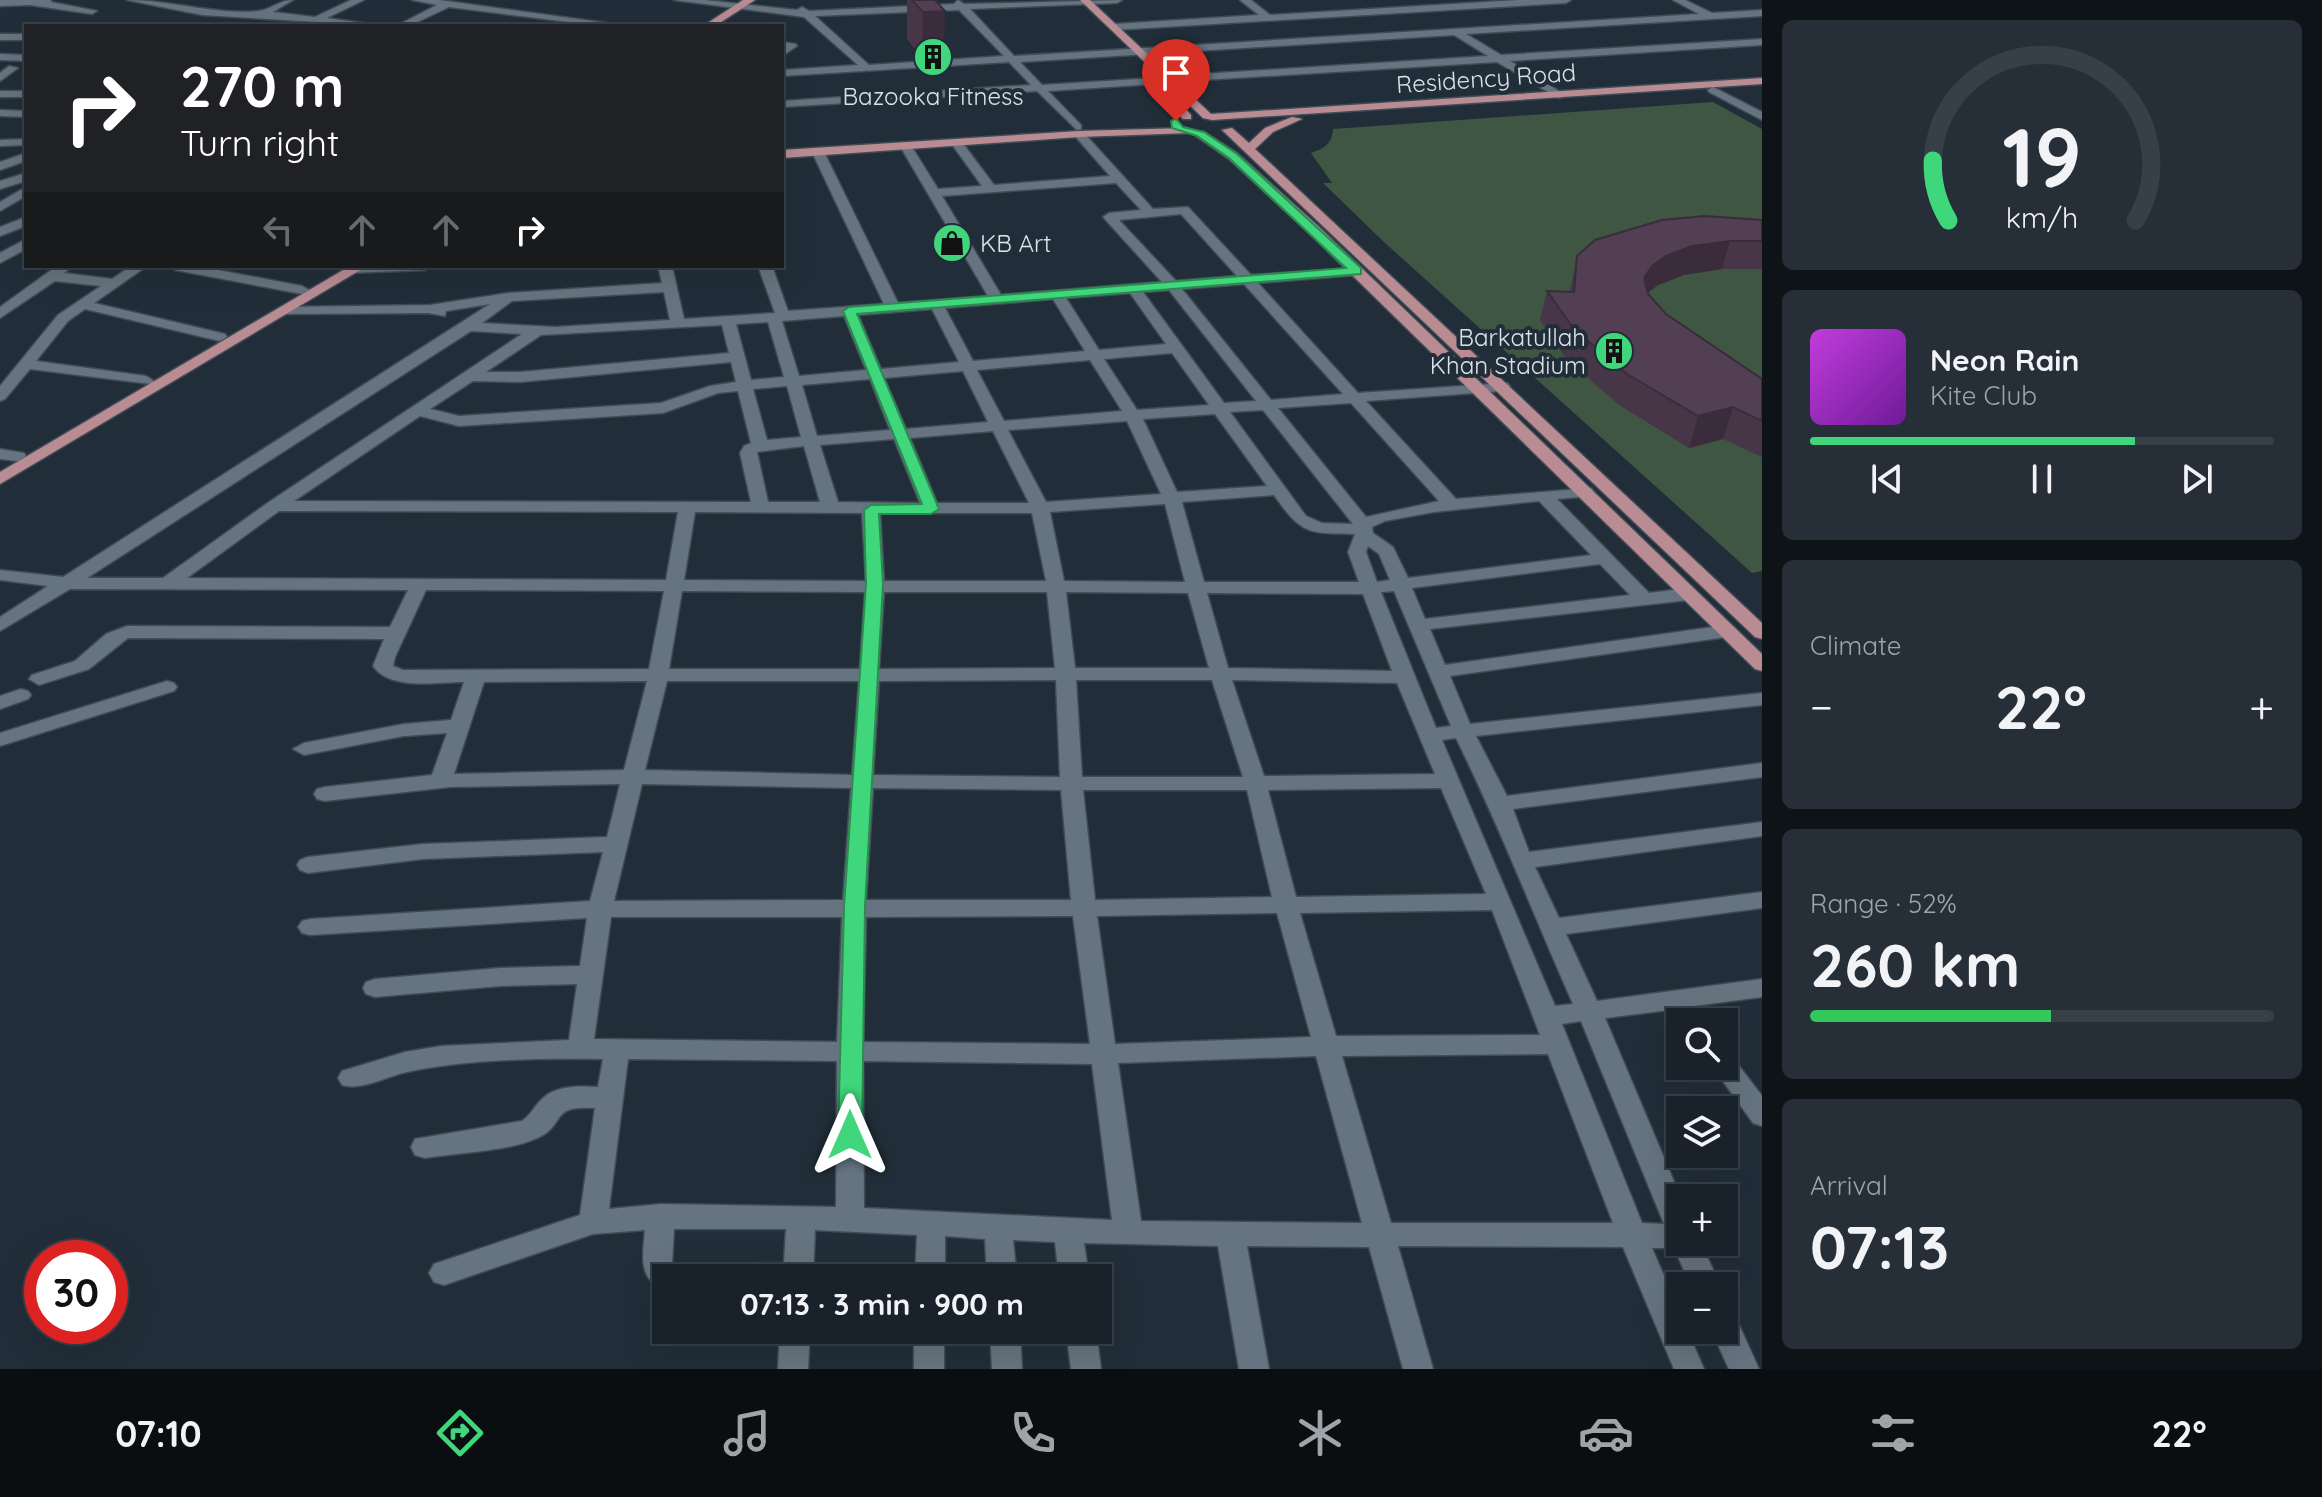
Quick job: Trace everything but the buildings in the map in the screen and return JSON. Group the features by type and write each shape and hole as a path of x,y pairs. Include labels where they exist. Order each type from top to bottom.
{"main road":[{"path":"711,24 739,7 767,0"},
{"path":"1071,1 1155,81 1182,119"},
{"path":"1086,1 1210,116 1228,122 1240,153 1762,665"},
{"path":"727,24 752,4"},
{"name":"Residency Road","path":"1182,119 1762,84"},
{"name":"Residency Road","path":"1192,133 1300,118 1718,90 1762,84"},
{"path":"1113,133 1240,153 1269,130 1300,118"},
{"path":"784,154 957,143 1182,119"},
{"path":"1182,119 1175,126 1240,153 1502,386 1762,633"},
{"path":"784,146 1078,131 1192,133"},
{"path":"0,467 302,290 350,268"},
{"path":"0,479 287,310 350,268"}],"street":[{"path":"132,0 264,18 320,17 366,24"},
{"path":"224,24 225,9 240,0"},
{"path":"264,18 288,0"},
{"path":"303,24 359,0"},
{"path":"417,0 610,24"},
{"path":"679,0 739,7"},
{"path":"795,0 806,14 868,69"},
{"path":"918,0 926,9"},
{"path":"752,4 806,14 926,9 959,4 1117,0"},
{"path":"1245,0 1301,43"},
{"path":"1407,0 1558,95"},
{"path":"1114,27 1566,0"},
{"path":"1678,0 1714,18"},
{"path":"405,24 452,2"},
{"path":"0,3 56,4"},
{"path":"56,4 46,15 90,13"},
{"path":"959,4 1150,213"},
{"path":"784,73 1762,15"},
{"path":"264,18 279,24"},
{"path":"0,30 24,36"},
{"path":"1170,79 1762,42"},
{"path":"0,57 24,58"},
{"path":"0,68 24,68"},
{"path":"0,78 13,68"},
{"path":"784,104 1155,81"},
{"path":"1718,90 1762,110"},
{"path":"1718,90 1762,117"},
{"path":"0,94 24,94"},
{"path":"0,113 24,114"},
{"path":"2,143 24,142"},
{"path":"957,143 991,189"},
{"path":"906,146 997,300"},
{"path":"818,152 893,308"},
{"path":"0,166 24,158"},
{"path":"4,182 24,177"},
{"path":"933,193 1120,179"},
{"path":"0,207 24,192"},
{"path":"1452,505 1184,210 1109,217 1172,285 1363,530 1387,551 1463,731 1500,804 1521,861 1589,1011 1666,1195"},
{"path":"0,232 24,222"},
{"path":"0,259 24,244"},
{"path":"0,314 63,268"},
{"path":"0,396 13,372 63,318 137,268"},
{"path":"186,268 302,290"},
{"path":"665,268 678,324"},
{"path":"766,268 810,443 831,509"},
{"path":"430,309 471,325 538,330 728,321 1357,271"},
{"path":"51,276 111,283"},
{"path":"287,310 430,309 508,297 670,287"},
{"path":"1133,288 1300,520 1309,525 1363,530"},
{"path":"1057,295 1133,416 1172,499 1220,674 1256,784 1286,905 1418,1369"},
{"path":"0,625 471,325 508,297"},
{"path":"80,304 220,337"},
{"path":"937,305 1040,508 1056,587 1084,908 1128,1233"},
{"path":"849,311 931,509"},
{"path":"728,321 760,445"},
{"path":"168,583 275,506 538,330"},
{"path":"418,411 459,421 663,408 715,389 746,385 1176,348"},
{"path":"470,376 520,377 737,357"},
{"path":"13,372 146,381"},
{"path":"761,509 748,453 760,445 1502,386"},
{"path":"0,454 18,456"},
{"path":"275,506 871,510 1040,508 1277,490"},
{"path":"1585,492 1452,505 1381,516 1363,530 1357,552 1404,677 1501,902 1632,1235 1689,1369"},
{"path":"1544,496 1644,599"},
{"path":"580,1049 588,975 600,909 658,676 687,509"},
{"path":"850,1220 854,907 875,584 871,510"},
{"path":"0,575 67,583 1372,588 1606,558"},
{"path":"420,584 383,666 387,671 401,676 1066,677 1220,674 1404,677"},
{"path":"1419,625 1689,594"},
{"path":"1438,672 1727,631"},
{"path":"39,679 85,663 106,640 127,632 397,633"},
{"path":"441,780 477,674"},
{"path":"0,740 167,687"},
{"path":"0,703 21,695"},
{"path":"1430,735 1759,698"},
{"path":"304,749 404,730 459,726"},
{"path":"1500,804 1762,770"},
{"path":"325,794 441,780 633,778 1256,784 1448,781"},
{"path":"1521,861 1762,829"},
{"path":"308,865 377,853 428,849 616,844"},
{"path":"1552,927 1762,900"},
{"path":"310,927 600,909 1084,908 1501,902"},
{"path":"375,988 500,977 588,975"},
{"path":"1545,1017 1762,988"},
{"path":"1676,1001 1681,1008"},
{"path":"351,1078 405,1062 441,1056 580,1049 1106,1054 1327,1046 1557,1044"},
{"path":"593,1222 617,1048"},
{"path":"1735,1080 1762,1116"},
{"path":"425,1147 528,1131 545,1119 547,1108 554,1100 610,1098"},
{"path":"444,1273 593,1222 661,1216 801,1218 1128,1233 1382,1237 1666,1236"},
{"path":"656,1264 661,1216"},
{"path":"799,1264 801,1218"},
{"path":"930,1264 931,1224"},
{"path":"998,1227 1001,1264"},
{"path":"1068,1230 1072,1264"},
{"path":"1230,1234 1254,1369"},
{"path":"793,1369 794,1344"},
{"path":"929,1344 929,1369"},
{"path":"1006,1344 1007,1369"},
{"path":"1083,1344 1086,1369"},
{"path":"1733,1344 1744,1369"}],"green space":[{"path":"1713,102 1762,129 1762,571 1752,573 1385,243 1323,183 1332,183 1311,153 1326,145 1333,129"}],"place":[{"name":"Bazooka Fitness","path":"933,57"},
{"name":"KB Art","path":"952,243"},
{"name":"Barkatullah Khan Stadium","path":"1614,351"}],"route":[{"path":"850,1135 854,907 875,584 871,510 931,509 849,311 1357,271 1233,156 1200,134 1179,129 1175,126 1176,121"}]}
